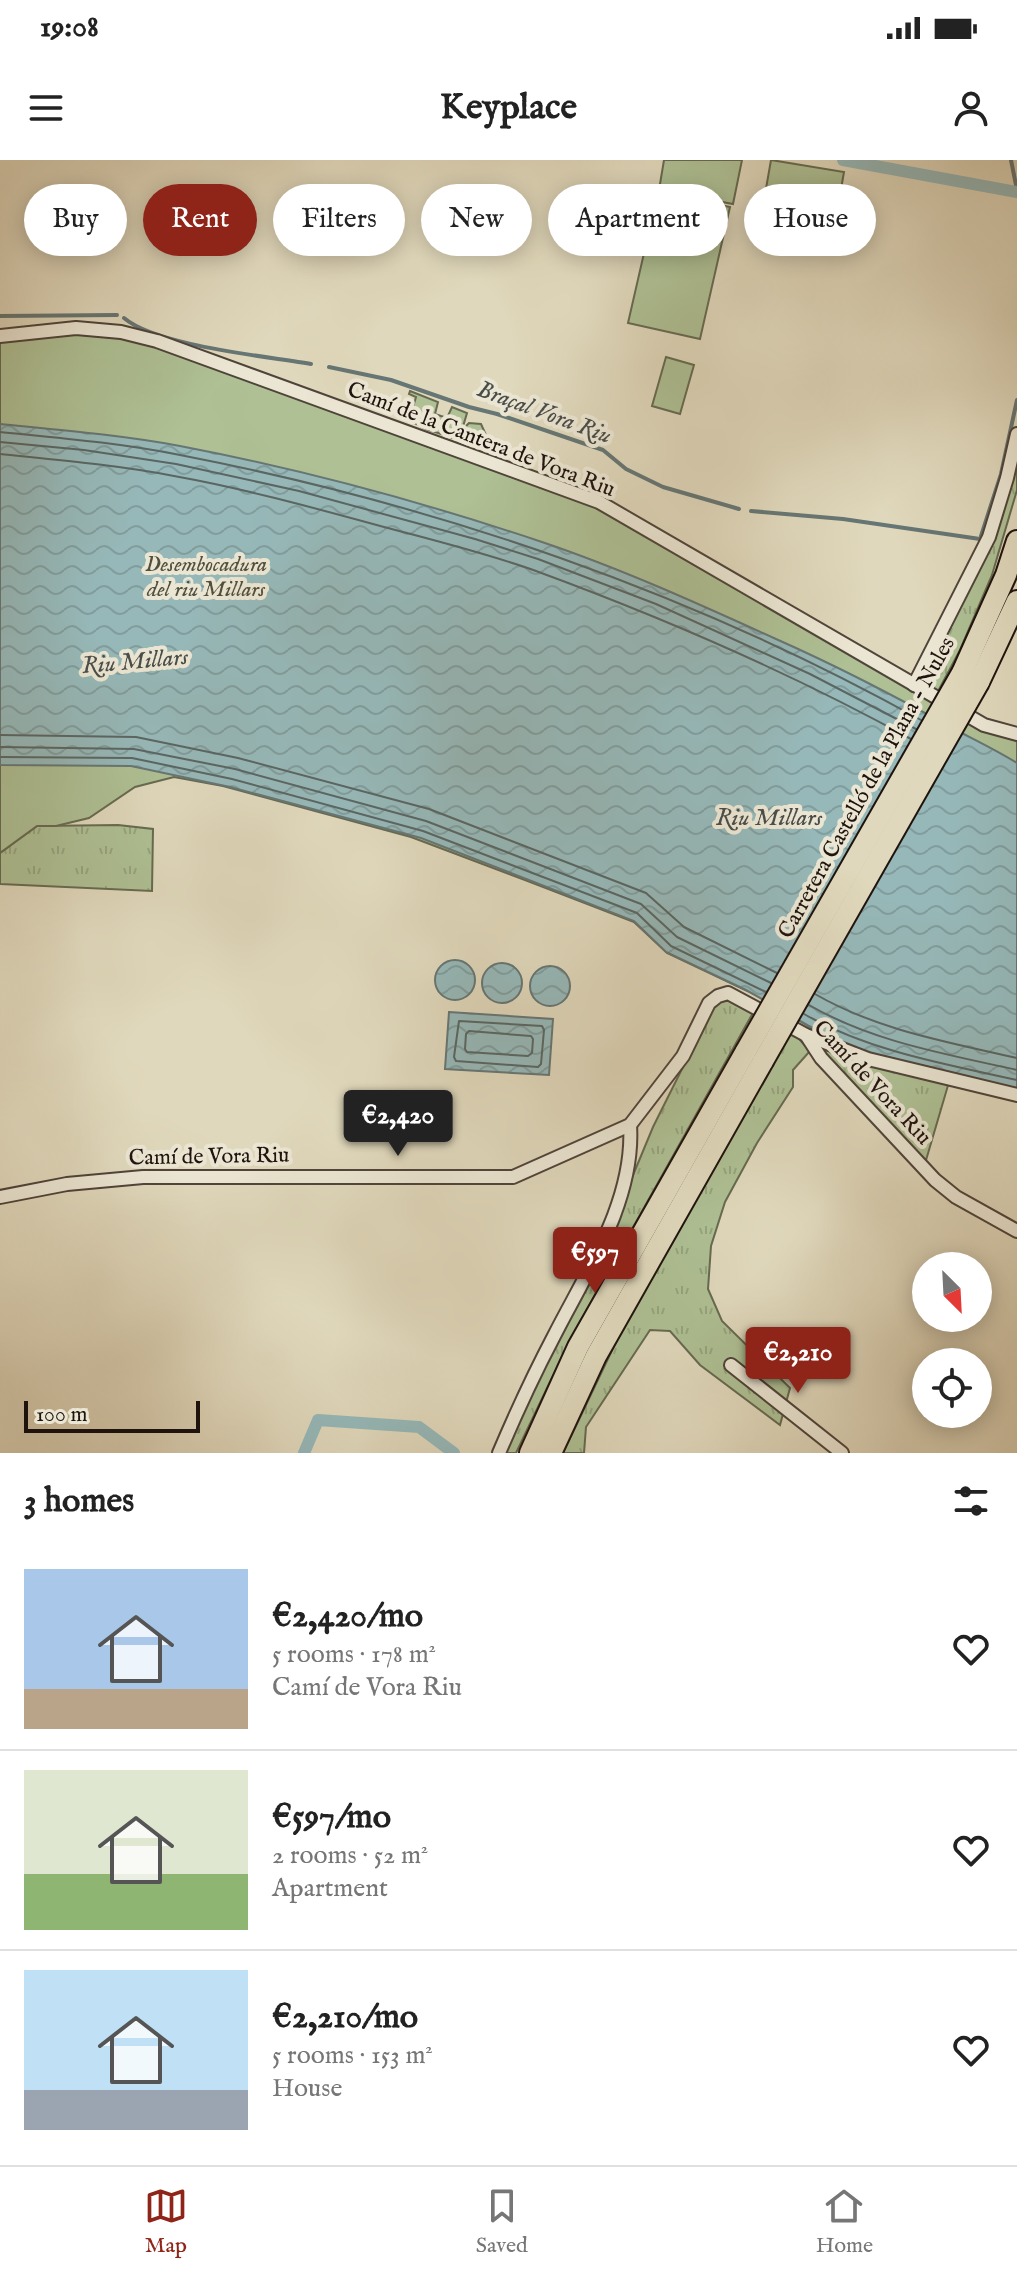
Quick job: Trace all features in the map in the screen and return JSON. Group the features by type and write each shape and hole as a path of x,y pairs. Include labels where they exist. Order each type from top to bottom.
{"main road":[{"name":"Carretera Castelló de la Plana - Nules","path":"971,678 1017,541"},
{"name":"Carretera Castelló de la Plana - Nules","path":"754,1056 1017,601"},
{"path":"530,1453 578,1347 754,1056"},
{"path":"551,1453 596,1356 754,1056"}],"street":[{"name":"Camí de la Cantera de Vora Riu","path":"0,336 76,328 121,332 157,341 580,494 708,564 984,725 1017,734"},
{"path":"914,685 989,537 1017,434"},
{"name":"Camí de Vora Riu","path":"0,1197 67,1184 143,1177 513,1177 630,1125 683,1056 709,1003 728,993 806,1035 821,1058 935,1180 956,1197 1017,1231"},
{"path":"806,1035 868,1059 1017,1095"},
{"path":"499,1453 525,1392 598,1250 625,1185 630,1125"},
{"path":"731,1365 842,1453"}],"green space":[{"path":"664,160 742,160 733,204 728,203 728,184 660,184"},
{"path":"771,160 844,172 842,184 767,184"},
{"path":"643,256 719,256 700,339 628,323"},
{"name":"Riu Millars","path":"73,334 126,339 183,355 594,505 927,698 1017,738 1017,1090 879,1057 830,1039 758,996 667,953 634,922 525,880 411,837 223,786 174,777 135,787 89,818 56,826 37,826 0,853 0,340"},
{"path":"666,357 694,365 680,414 652,406"},
{"path":"410,391 438,402 435,414 447,418 452,407 467,413 462,430 469,423 481,424 486,435 483,440 472,445 466,441 462,431 459,440 403,417 406,405 413,407 416,397 409,394"},
{"path":"1017,447 1017,490 992,575 960,650 936,695 919,679 956,608"},
{"path":"118,825 153,829 152,891 0,884 0,853 37,826"},
{"path":"726,997 754,1011 570,1340 516,1453 504,1453 530,1391 604,1245 653,1127 711,1011"},
{"path":"791,1030 810,1051 793,1070 793,1087 757,1143 725,1202 711,1246 708,1289 722,1321 790,1388 780,1425 700,1365 670,1331 650,1330 586,1427 584,1453 563,1453 617,1340"},
{"path":"809,1037 949,1082 924,1167"}],"water":[{"name":"Riu Millars","path":"0,424 135,439 271,465 362,488 542,542 660,588 799,649 1017,763 1017,1089 879,1056 832,1039 746,990 666,952 634,921 421,838 230,787 131,766 0,765"},
{"path":"455,960 469,966 475,980 469,994 455,1000 441,994 435,980 441,966"},
{"path":"502,963 516,969 522,983 516,997 502,1003 488,997 482,983 488,969"},
{"path":"550,966 564,972 570,986 564,1000 550,1006 536,1000 530,986 536,972"},
{"path":"449,1012 553,1019 549,1075 445,1069"}],"waterway":[{"path":"843,160 1017,192"},
{"path":"1011,160 1017,190"},
{"name":"Braçal Vora Riu","path":"0,316 117,315"},
{"name":"Braçal Vora Riu","path":"124,318 140,328 186,343 311,364"},
{"name":"Braçal Vora Riu","path":"329,367 391,380 603,450 626,469 663,487 739,509"},
{"path":"981,536 1001,474 1017,400"},
{"name":"Braçal Vora Riu","path":"751,511 843,519 980,539"},
{"path":"304,1453 318,1420 419,1427 454,1453"}],"park label":[{"name":"Desembocadura del riu Millars","path":"206,578"}]}
